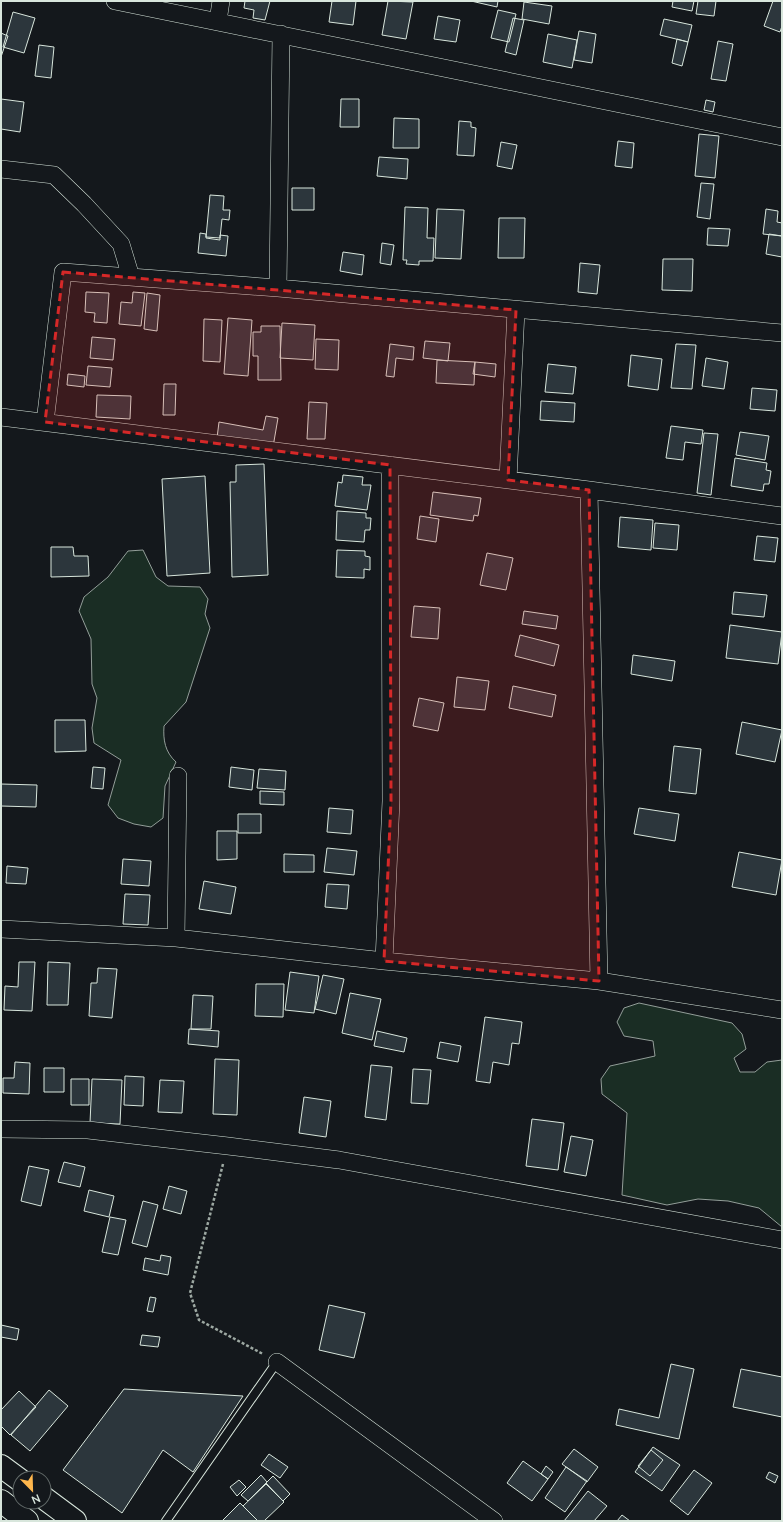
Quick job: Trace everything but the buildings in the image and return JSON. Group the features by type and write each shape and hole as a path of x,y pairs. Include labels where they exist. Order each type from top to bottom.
{"highway":[{"path":"1,1466 12,1474"},
{"path":"1,1501 27,1521"},
{"path":"52,1504 75,1521"}],"street":[{"path":"115,1 782,137"},
{"path":"218,21 222,1"},
{"path":"278,288 281,34"},
{"path":"1,169 54,175 84,204 121,244 131,277"},
{"path":"45,422 63,272 278,288 782,333"},
{"path":"508,480 516,310"},
{"path":"1,417 588,490 782,516"},
{"path":"384,961 391,801 390,465"},
{"path":"588,490 599,981"},
{"path":"176,938 178,776"},
{"path":"1,929 176,938 384,961 599,981 782,1010"},
{"path":"1,1129 88,1130 339,1160 782,1240"},
{"path":"277,1362 494,1521"}],"lane":[{"path":"166,1521 277,1362"}],"path":[{"path":"228,1146 190,1293 198,1320 277,1362"}],"highlighted area":[{"path":"63,272 516,310 508,480 589,490 599,981 384,961 391,801 390,465 45,422"}],"green space":[{"path":"143,550 156,577 168,586 200,587 208,599 205,614 210,628 186,702 164,726 164,736 167,750 176,762 165,786 163,818 151,827 134,824 118,818 108,805 121,760 94,743 92,728 97,698 92,684 91,639 79,611 84,597 108,577 128,551"},
{"path":"639,1003 732,1023 742,1034 746,1049 734,1058 740,1072 755,1072 767,1062 782,1060 782,1227 759,1208 728,1201 698,1199 667,1205 622,1195 627,1113 602,1094 601,1079 610,1066 655,1056 653,1041 624,1036 617,1022 624,1008"}]}
